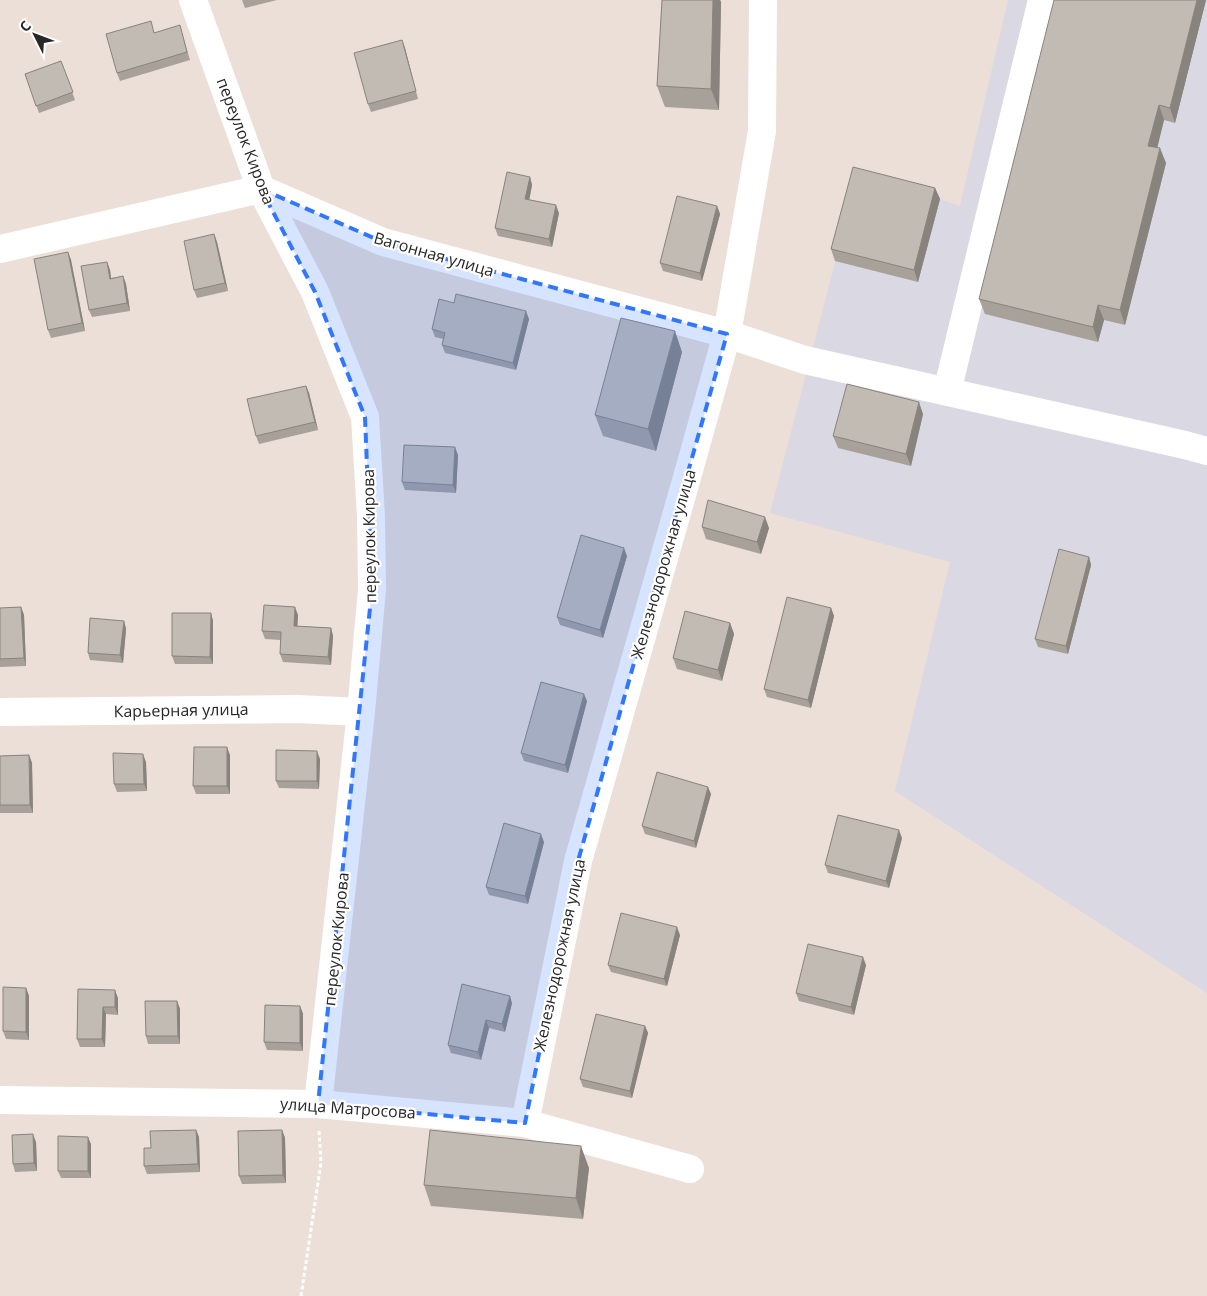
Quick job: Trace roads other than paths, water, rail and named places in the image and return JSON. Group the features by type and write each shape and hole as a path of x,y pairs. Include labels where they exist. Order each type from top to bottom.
{"street":[{"name":"переулок Кирова","path":"193,0 261,189 315,292 365,417 371,516 372,588 361,712 318,1104"},
{"name":"Железнодорожная улица","path":"525,1123 578,860 727,334 762,131 763,0"},
{"path":"947,392 1042,0"},
{"path":"0,249 261,189"},
{"name":"Вагонная улица","path":"261,189 383,242 727,334 805,360 1207,451"},
{"name":"Карьерная улица","path":"0,712 298,709 361,712"},
{"name":"улица Матросова","path":"0,1100 318,1104 525,1123 690,1169"}]}
